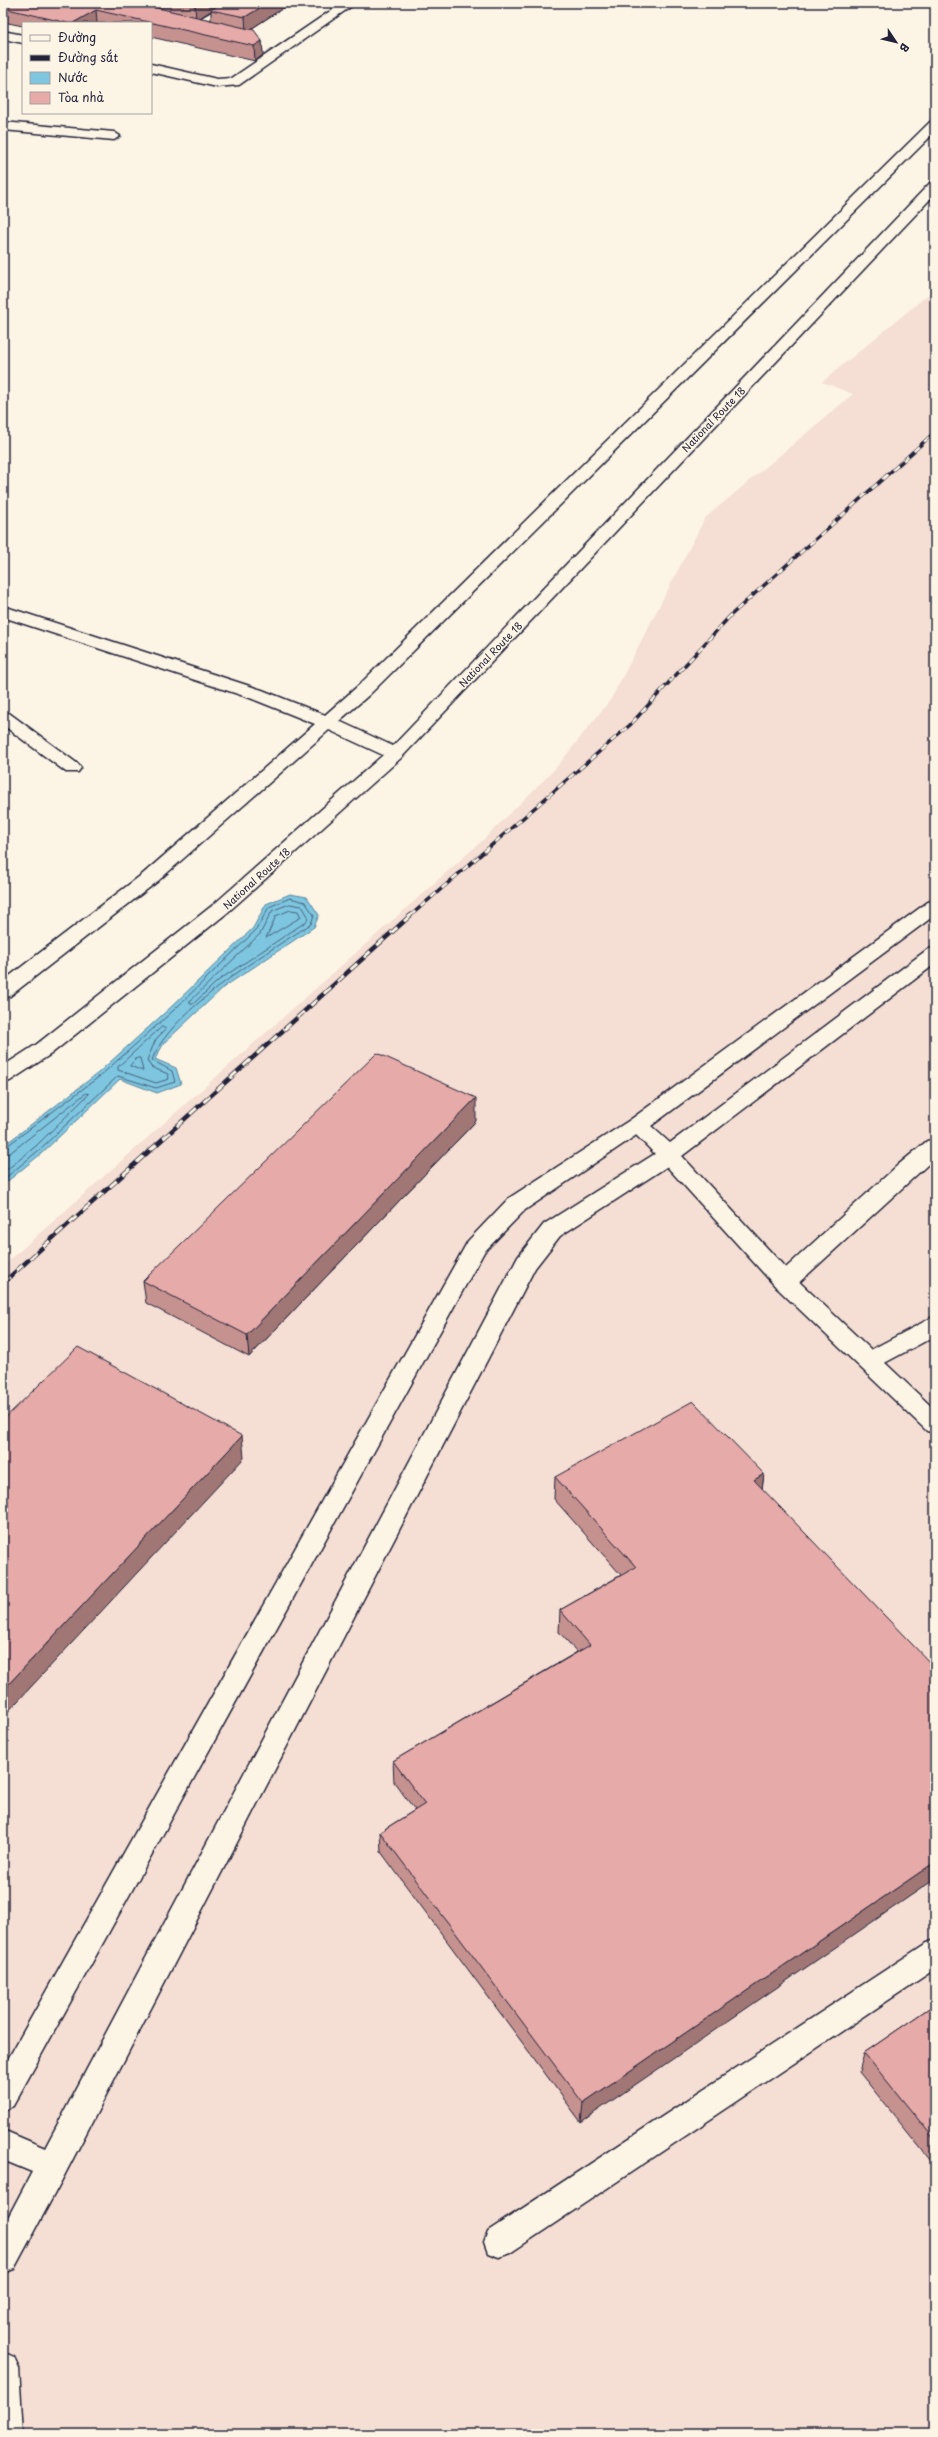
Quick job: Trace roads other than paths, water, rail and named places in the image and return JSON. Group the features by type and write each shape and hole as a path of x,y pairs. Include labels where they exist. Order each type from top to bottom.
{"main road":[{"path":"197,26 235,3"},
{"path":"152,68 227,84 235,82 350,3"},
{"path":"182,22 212,29"},
{"path":"3,35 22,39"},
{"path":"272,43 286,46"},
{"path":"3,991 151,877 329,723 935,125"},
{"path":"3,126 114,136"},
{"name":"National Route 18","path":"3,1076 44,1049 220,909 395,754 935,186"},
{"path":"3,611 256,694 329,723 395,754"},
{"path":"3,717 72,768"},
{"path":"3,2096 476,1247 517,1204 637,1125 935,906"},
{"path":"3,2258 53,2166 526,1263 552,1230 669,1155 935,954"},
{"path":"637,1125 669,1155 785,1282 935,1424"},
{"path":"785,1282 906,1170 935,1146"},
{"path":"869,1361 935,1325"},
{"path":"500,2242 935,1953"},
{"path":"3,2144 53,2166"},
{"path":"3,2368 7,2434"}],"water":[{"path":"290,894 307,897 319,915 314,927 224,987 164,1043 155,1059 176,1068 181,1084 157,1093 120,1079 42,1153 3,1185 3,1146 98,1073 171,1007 253,928 266,904"}],"railway":[{"path":"410,916 630,725 731,615 935,432"},
{"path":"3,1283 411,915"}]}
